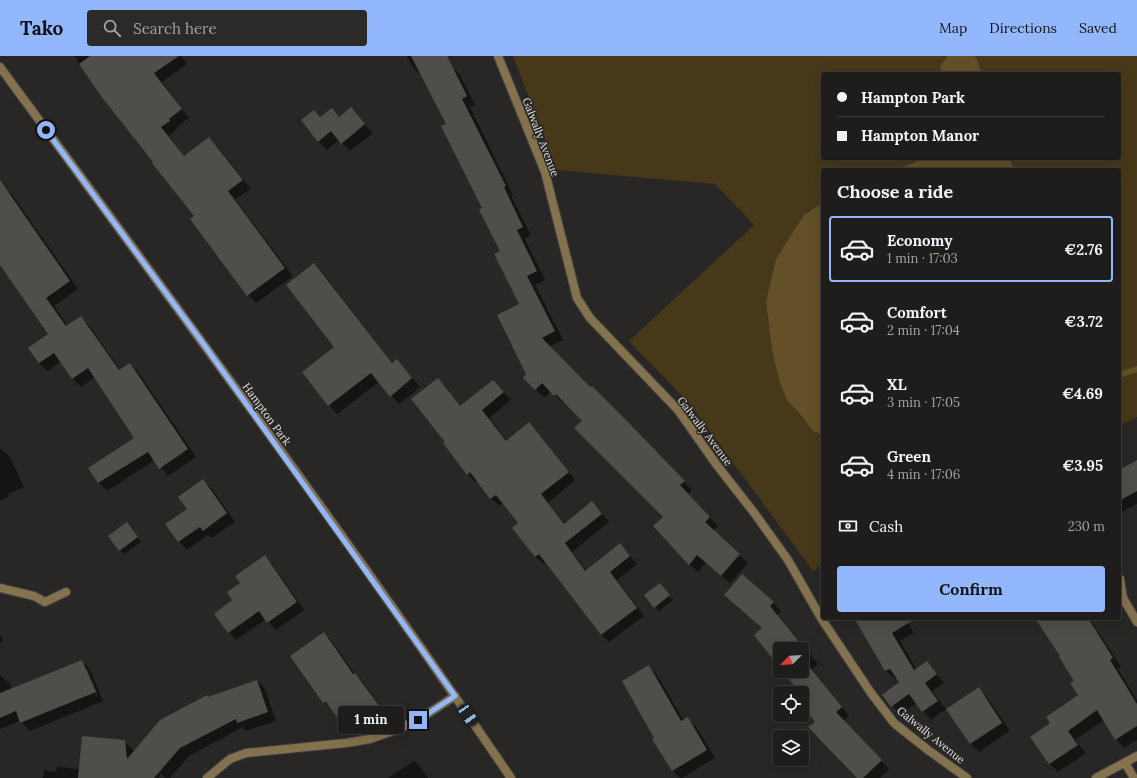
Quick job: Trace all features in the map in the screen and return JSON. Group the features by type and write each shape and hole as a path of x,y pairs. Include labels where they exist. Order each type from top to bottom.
{"street":[{"name":"Galwally Avenue","path":"498,56 545,172 577,298 590,318 678,410 716,464 788,560 821,619"},
{"name":"Hampton Park","path":"0,67 202,342 512,778"},
{"path":"1121,585 1123,598 1137,622"},
{"path":"0,588 34,596 45,602 66,592"},
{"name":"Galwally Avenue","path":"821,620 871,693 894,723 967,778"},
{"path":"207,778 230,759 246,753 346,743 370,739 418,720 455,696"},
{"path":"1096,778 1137,756"},
{"path":"1125,763 1134,778"}],"shaded area":[{"path":"513,56 947,56 940,67 941,72 821,72 821,160 921,160 899,168 821,168 821,204 804,215 766,302 772,350 779,380 787,400 814,432 821,434 821,565 813,571 689,403 629,341 754,225 715,184 557,170"},
{"path":"947,56 975,56 981,72 941,72 940,67"},
{"path":"975,56 1137,56 1137,417 1121,425 1121,168 1013,168 1011,160 1121,160 1121,72 981,72"},
{"path":"921,160 1011,160 1013,168 899,168"},
{"path":"821,204 821,434 814,432 787,400 779,380 772,350 766,302 776,259 804,215"}],"building":[{"path":"90,56 179,56 154,73 182,109 169,119 170,121 161,127 184,156 209,137 243,180 228,191 285,268 247,296 190,219 194,216 101,96 79,64"},
{"path":"411,56 447,56 467,96 462,99 506,186 504,187 523,227 517,230 537,271 527,276 555,331 542,338 590,387 592,386 626,420 685,481 680,485 710,517 705,522 740,554 721,576 697,555 689,565 653,526 663,517 574,428 582,421 556,394 554,396 542,383 535,390 523,378 526,374 497,315 519,304 494,254 500,251 479,210 482,208 441,126 446,124"},
{"path":"351,107 365,124 341,144 331,131 318,142 301,120 314,110 320,117 332,108 339,117"},
{"path":"0,180 70,281 46,298 66,326 81,316 119,370 130,363 188,449 159,469 148,452 98,483 88,468 134,438 88,368 72,379 54,353 39,363 28,348 48,334 0,265"},
{"path":"314,263 392,363 397,359 412,378 390,397 371,373 328,406 302,372 334,347 286,285"},
{"path":"438,378 460,406 493,380 504,392 482,410 506,441 529,422 569,472 541,494 564,524 592,501 602,514 565,543 585,571 620,543 630,556 610,572 637,608 601,635 539,554 535,557 512,528 518,523 496,495 490,499 470,472 467,475 443,443 445,442 411,399"},
{"path":"1137,460 1137,491 1121,500 1121,469"},
{"path":"203,479 227,513 203,531 200,527 178,542 165,524 187,509 178,497"},
{"path":"127,522 138,537 119,551 108,536"},
{"path":"265,555 297,602 267,623 259,611 228,633 214,614 232,600 227,592 240,583 235,576"},
{"path":"742,574 774,602 770,606 799,642 773,642 773,659 754,635 762,628 724,595"},
{"path":"660,583 670,595 654,608 644,595"},
{"path":"855,620 914,620 892,633 914,670 927,661 937,674 925,683 938,701 922,712 909,694 891,707 882,695 899,682 890,669 885,671"},
{"path":"1036,620 1089,620 1113,658 1110,660 1137,704 1137,726 1115,740 1097,710 1068,731 1078,745 1049,764 1030,737 1050,723 1046,717 1078,695 1070,683 1074,681 1059,657 1060,656"},
{"path":"324,632 353,674 355,673 380,707 352,727 344,717 339,720 326,702 323,703 290,656"},
{"path":"82,660 96,692 20,723 16,711 0,718 0,693"},
{"path":"649,665 681,721 688,717 707,750 672,771 652,739 654,738 622,681"},
{"path":"809,666 842,707 836,712 882,760 863,778 857,778 808,727 815,722 809,714 809,686 794,686 788,678 809,678"},
{"path":"257,680 268,712 237,723 236,719 180,748 154,778 78,778 82,736 125,740 127,759 160,720 207,695 208,697"},
{"path":"979,687 1002,723 970,744 946,709"}],"waterway":[{"path":"1121,374 1137,369"}],"route":[{"path":"46,130 202,342 455,696 418,720"}]}
